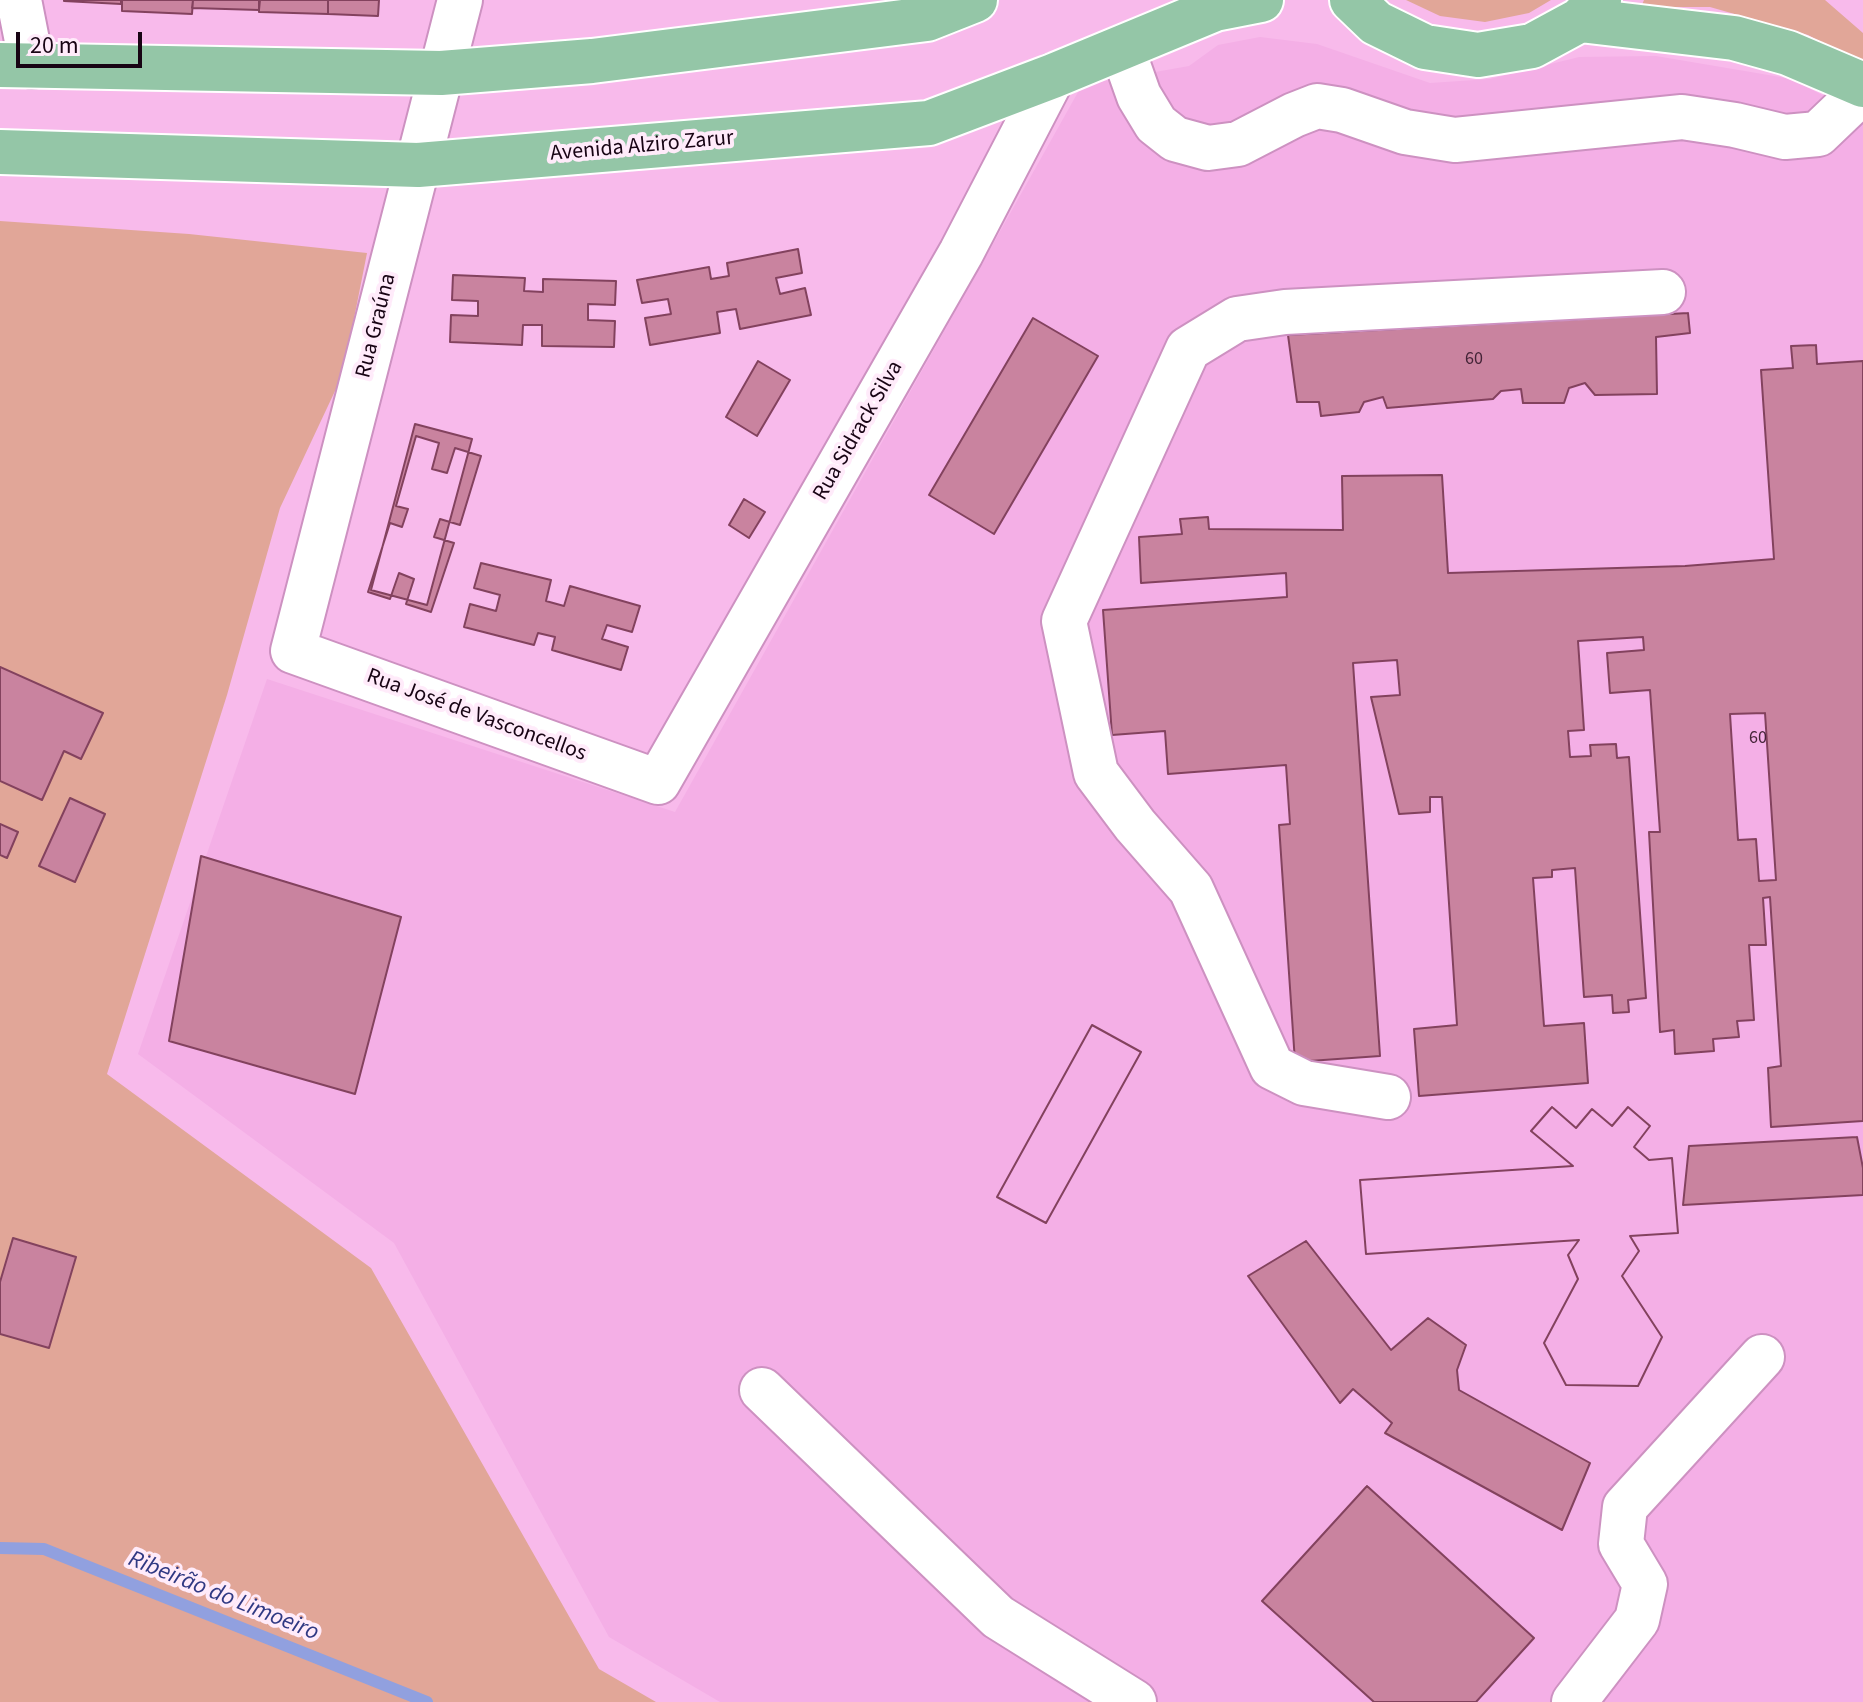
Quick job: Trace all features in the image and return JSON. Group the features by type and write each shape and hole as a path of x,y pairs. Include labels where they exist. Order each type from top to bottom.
{"main road":[{"path":"16,65 441,73 592,61 927,19 975,0"},
{"name":"Avenida Alziro Zarur","path":"0,152 418,165 929,123 1215,9 1261,0"},
{"path":"1352,0 1376,23 1425,47 1478,55 1532,46 1590,10 1734,38 1788,53 1863,88"}],"street":[{"path":"16,65 19,0"},
{"name":"Rua Graúna","path":"293,651 460,0"},
{"path":"1122,48 1139,96 1156,124 1175,139 1208,148 1238,144 1317,106 1342,110 1405,132 1455,140 1682,117 1785,137 1818,134 1863,88"},
{"name":"Rua Sidrack Silva","path":"658,782 961,253 1053,76"},
{"path":"1388,1097 1304,1083 1272,1067 1191,889 1135,825 1096,773 1064,621 1188,349 1237,319 1285,312 1663,292"},
{"name":"Rua José de Vasconcellos","path":"293,651 658,782"},
{"path":"1574,1702 1637,1620 1645,1584 1621,1544 1625,1507 1762,1357"},
{"path":"762,1390 998,1617 1134,1702"}],"shaded area":[{"path":"1406,0 1551,0 1529,13 1485,22 1440,16"},
{"path":"1644,0 1825,0 1863,33 1863,65 1808,35 1710,7 1641,7"},
{"path":"1260,37 1317,44 1430,83 1490,79 1579,57 1656,56 1792,79 1863,117 1863,1702 720,1702 609,1637 394,1243 138,1054 267,679 675,812 1082,85 1189,66 1218,45"},
{"path":"0,221 189,234 367,253 343,374 280,508 227,695 107,1074 371,1268 599,1669 656,1702 0,1702"}],"building":[{"path":"121,0 121,4 64,1"},
{"path":"122,0 193,0 192,14 122,11"},
{"path":"193,0 260,0 259,10 192,8"},
{"path":"259,0 328,0 328,14 259,12"},
{"path":"328,0 379,0 378,16 328,14"},
{"path":"798,249 802,273 776,278 780,294 805,288 811,315 740,329 736,309 717,312 720,333 650,345 645,318 671,314 668,299 642,303 637,280 709,267 711,279 729,276 727,263"},
{"path":"453,275 525,278 524,291 543,292 543,279 616,281 615,305 588,304 588,320 615,321 614,347 542,346 542,325 523,325 522,345 450,342 451,315 478,316 478,301 452,300"},
{"path":"1688,313 1690,333 1656,337 1657,394 1595,395 1585,383 1569,388 1564,403 1523,403 1521,389 1501,391 1493,399 1387,408 1383,397 1364,402 1359,412 1321,416 1319,402 1297,402 1288,335"},
{"path":"1688,313 1690,333 1656,337 1657,394 1595,395 1585,383 1569,388 1564,403 1523,403 1521,389 1501,391 1493,399 1387,408 1383,397 1364,402 1359,412 1321,416 1319,402 1297,402 1288,335"},
{"path":"1688,313 1690,333 1656,337 1657,394 1595,395 1585,383 1569,388 1564,403 1523,403 1521,389 1501,391 1493,399 1387,408 1383,397 1364,402 1359,412 1321,416 1319,402 1297,402 1288,335"},
{"path":"1688,313 1690,333 1656,337 1657,394 1595,395 1585,383 1569,388 1564,403 1523,403 1521,389 1501,391 1493,399 1387,408 1383,397 1364,402 1359,412 1321,416 1319,402 1297,402 1288,335"},
{"path":"1688,313 1690,333 1656,337 1657,394 1595,395 1585,383 1569,388 1564,403 1523,403 1521,389 1501,391 1493,399 1387,408 1383,397 1364,402 1359,412 1321,416 1319,402 1297,402 1288,335"},
{"path":"1688,313 1690,333 1656,337 1657,394 1595,395 1585,383 1569,388 1564,403 1523,403 1521,389 1501,391 1493,399 1387,408 1383,397 1364,402 1359,412 1321,416 1319,402 1297,402 1288,335"},
{"path":"1688,313 1690,333 1656,337 1657,394 1595,395 1585,383 1569,388 1564,403 1523,403 1521,389 1501,391 1493,399 1387,408 1383,397 1364,402 1359,412 1321,416 1319,402 1297,402 1288,335"},
{"path":"1688,313 1690,333 1656,337 1657,394 1595,395 1585,383 1569,388 1564,403 1523,403 1521,389 1501,391 1493,399 1387,408 1383,397 1364,402 1359,412 1321,416 1319,402 1297,402 1288,335"},
{"path":"1688,313 1690,333 1656,337 1657,394 1595,395 1585,383 1569,388 1564,403 1523,403 1521,389 1501,391 1493,399 1387,408 1383,397 1364,402 1359,412 1321,416 1319,402 1297,402 1288,335"},
{"path":"1033,318 1098,356 994,534 929,495"},
{"path":"1033,318 1098,356 994,534 929,495"},
{"path":"1033,318 1098,356 994,534 929,495"},
{"path":"1033,318 1098,356 994,534 929,495"},
{"path":"1033,318 1098,356 994,534 929,495"},
{"path":"1033,318 1098,356 994,534 929,495"},
{"path":"1033,318 1098,356 994,534 929,495"},
{"path":"1816,345 1817,364 1863,361 1863,1121 1771,1127 1768,1068 1781,1066 1770,897 1763,898 1766,945 1749,945 1754,1020 1737,1021 1739,1037 1713,1039 1714,1051 1675,1054 1674,1030 1660,1032 1649,832 1660,832 1650,690 1610,693 1607,653 1644,650 1643,637 1578,641 1584,730 1568,731 1570,757 1591,756 1590,745 1616,744 1617,758 1629,757 1646,998 1628,1000 1629,1012 1613,1013 1612,995 1584,997 1575,868 1552,870 1552,877 1533,878 1544,1026 1584,1023 1588,1083 1419,1096 1414,1029 1457,1025 1442,797 1430,797 1430,812 1399,814 1371,697 1400,695 1397,660 1353,663 1380,1056 1295,1062 1279,825 1290,824 1286,765 1168,774 1165,731 1112,735 1103,610 1287,597 1286,573 1141,583 1139,537 1182,534 1180,519 1208,517 1209,529 1343,530 1342,476 1442,475 1448,573 1685,566 1774,559 1761,370 1793,368 1791,346"},
{"path":"1816,345 1817,364 1863,361 1863,1121 1771,1127 1768,1068 1781,1066 1770,897 1763,898 1766,945 1749,945 1754,1020 1737,1021 1739,1037 1713,1039 1714,1051 1675,1054 1674,1030 1660,1032 1649,832 1660,832 1650,690 1610,693 1607,653 1644,650 1643,637 1578,641 1584,730 1568,731 1570,757 1591,756 1590,745 1616,744 1617,758 1629,757 1646,998 1628,1000 1629,1012 1613,1013 1612,995 1584,997 1575,868 1552,870 1552,877 1533,878 1544,1026 1584,1023 1588,1083 1419,1096 1414,1029 1457,1025 1442,797 1430,797 1430,812 1399,814 1371,697 1400,695 1397,660 1353,663 1380,1056 1295,1062 1279,825 1290,824 1286,765 1168,774 1165,731 1112,735 1103,610 1287,597 1286,573 1141,583 1139,537 1182,534 1180,519 1208,517 1209,529 1343,530 1342,476 1442,475 1448,573 1685,566 1774,559 1761,370 1793,368 1791,346"},
{"path":"1816,345 1817,364 1863,361 1863,1121 1771,1127 1768,1068 1781,1066 1770,897 1763,898 1766,945 1749,945 1754,1020 1737,1021 1739,1037 1713,1039 1714,1051 1675,1054 1674,1030 1660,1032 1649,832 1660,832 1650,690 1610,693 1607,653 1644,650 1643,637 1578,641 1584,730 1568,731 1570,757 1591,756 1590,745 1616,744 1617,758 1629,757 1646,998 1628,1000 1629,1012 1613,1013 1612,995 1584,997 1575,868 1552,870 1552,877 1533,878 1544,1026 1584,1023 1588,1083 1419,1096 1414,1029 1457,1025 1442,797 1430,797 1430,812 1399,814 1371,697 1400,695 1397,660 1353,663 1380,1056 1295,1062 1279,825 1290,824 1286,765 1168,774 1165,731 1112,735 1103,610 1287,597 1286,573 1141,583 1139,537 1182,534 1180,519 1208,517 1209,529 1343,530 1342,476 1442,475 1448,573 1685,566 1774,559 1761,370 1793,368 1791,346"},
{"path":"1816,345 1817,364 1863,361 1863,1121 1771,1127 1768,1068 1781,1066 1770,897 1763,898 1766,945 1749,945 1754,1020 1737,1021 1739,1037 1713,1039 1714,1051 1675,1054 1674,1030 1660,1032 1649,832 1660,832 1650,690 1610,693 1607,653 1644,650 1643,637 1578,641 1584,730 1568,731 1570,757 1591,756 1590,745 1616,744 1617,758 1629,757 1646,998 1628,1000 1629,1012 1613,1013 1612,995 1584,997 1575,868 1552,870 1552,877 1533,878 1544,1026 1584,1023 1588,1083 1419,1096 1414,1029 1457,1025 1442,797 1430,797 1430,812 1399,814 1371,697 1400,695 1397,660 1353,663 1380,1056 1295,1062 1279,825 1290,824 1286,765 1168,774 1165,731 1112,735 1103,610 1287,597 1286,573 1141,583 1139,537 1182,534 1180,519 1208,517 1209,529 1343,530 1342,476 1442,475 1448,573 1685,566 1774,559 1761,370 1793,368 1791,346"},
{"path":"1816,345 1817,364 1863,361 1863,1121 1771,1127 1768,1068 1781,1066 1770,897 1763,898 1766,945 1749,945 1754,1020 1737,1021 1739,1037 1713,1039 1714,1051 1675,1054 1674,1030 1660,1032 1649,832 1660,832 1650,690 1610,693 1607,653 1644,650 1643,637 1578,641 1584,730 1568,731 1570,757 1591,756 1590,745 1616,744 1617,758 1629,757 1646,998 1628,1000 1629,1012 1613,1013 1612,995 1584,997 1575,868 1552,870 1552,877 1533,878 1544,1026 1584,1023 1588,1083 1419,1096 1414,1029 1457,1025 1442,797 1430,797 1430,812 1399,814 1371,697 1400,695 1397,660 1353,663 1380,1056 1295,1062 1279,825 1290,824 1286,765 1168,774 1165,731 1112,735 1103,610 1287,597 1286,573 1141,583 1139,537 1182,534 1180,519 1208,517 1209,529 1343,530 1342,476 1442,475 1448,573 1685,566 1774,559 1761,370 1793,368 1791,346"},
{"path":"1816,345 1817,364 1863,361 1863,1121 1771,1127 1768,1068 1781,1066 1770,897 1763,898 1766,945 1749,945 1754,1020 1737,1021 1739,1037 1713,1039 1714,1051 1675,1054 1674,1030 1660,1032 1649,832 1660,832 1650,690 1610,693 1607,653 1644,650 1643,637 1578,641 1584,730 1568,731 1570,757 1591,756 1590,745 1616,744 1617,758 1629,757 1646,998 1628,1000 1629,1012 1613,1013 1612,995 1584,997 1575,868 1552,870 1552,877 1533,878 1544,1026 1584,1023 1588,1083 1419,1096 1414,1029 1457,1025 1442,797 1430,797 1430,812 1399,814 1371,697 1400,695 1397,660 1353,663 1380,1056 1295,1062 1279,825 1290,824 1286,765 1168,774 1165,731 1112,735 1103,610 1287,597 1286,573 1141,583 1139,537 1182,534 1180,519 1208,517 1209,529 1343,530 1342,476 1442,475 1448,573 1685,566 1774,559 1761,370 1793,368 1791,346"},
{"path":"1816,345 1817,364 1863,361 1863,1121 1771,1127 1768,1068 1781,1066 1770,897 1763,898 1766,945 1749,945 1754,1020 1737,1021 1739,1037 1713,1039 1714,1051 1675,1054 1674,1030 1660,1032 1649,832 1660,832 1650,690 1610,693 1607,653 1644,650 1643,637 1578,641 1584,730 1568,731 1570,757 1591,756 1590,745 1616,744 1617,758 1629,757 1646,998 1628,1000 1629,1012 1613,1013 1612,995 1584,997 1575,868 1552,870 1552,877 1533,878 1544,1026 1584,1023 1588,1083 1419,1096 1414,1029 1457,1025 1442,797 1430,797 1430,812 1399,814 1371,697 1400,695 1397,660 1353,663 1380,1056 1295,1062 1279,825 1290,824 1286,765 1168,774 1165,731 1112,735 1103,610 1287,597 1286,573 1141,583 1139,537 1182,534 1180,519 1208,517 1209,529 1343,530 1342,476 1442,475 1448,573 1685,566 1774,559 1761,370 1793,368 1791,346"},
{"path":"1816,345 1817,364 1863,361 1863,1121 1771,1127 1768,1068 1781,1066 1770,897 1763,898 1766,945 1749,945 1754,1020 1737,1021 1739,1037 1713,1039 1714,1051 1675,1054 1674,1030 1660,1032 1649,832 1660,832 1650,690 1610,693 1607,653 1644,650 1643,637 1578,641 1584,730 1568,731 1570,757 1591,756 1590,745 1616,744 1617,758 1629,757 1646,998 1628,1000 1629,1012 1613,1013 1612,995 1584,997 1575,868 1552,870 1552,877 1533,878 1544,1026 1584,1023 1588,1083 1419,1096 1414,1029 1457,1025 1442,797 1430,797 1430,812 1399,814 1371,697 1400,695 1397,660 1353,663 1380,1056 1295,1062 1279,825 1290,824 1286,765 1168,774 1165,731 1112,735 1103,610 1287,597 1286,573 1141,583 1139,537 1182,534 1180,519 1208,517 1209,529 1343,530 1342,476 1442,475 1448,573 1685,566 1774,559 1761,370 1793,368 1791,346"},
{"path":"1816,345 1817,364 1863,361 1863,1121 1771,1127 1768,1068 1781,1066 1770,897 1763,898 1766,945 1749,945 1754,1020 1737,1021 1739,1037 1713,1039 1714,1051 1675,1054 1674,1030 1660,1032 1649,832 1660,832 1650,690 1610,693 1607,653 1644,650 1643,637 1578,641 1584,730 1568,731 1570,757 1591,756 1590,745 1616,744 1617,758 1629,757 1646,998 1628,1000 1629,1012 1613,1013 1612,995 1584,997 1575,868 1552,870 1552,877 1533,878 1544,1026 1584,1023 1588,1083 1419,1096 1414,1029 1457,1025 1442,797 1430,797 1430,812 1399,814 1371,697 1400,695 1397,660 1353,663 1380,1056 1295,1062 1279,825 1290,824 1286,765 1168,774 1165,731 1112,735 1103,610 1287,597 1286,573 1141,583 1139,537 1182,534 1180,519 1208,517 1209,529 1343,530 1342,476 1442,475 1448,573 1685,566 1774,559 1761,370 1793,368 1791,346"},
{"path":"758,361 790,380 757,436 726,417"},
{"path":"415,424 472,439 427,605 371,590"},
{"path":"416,436 439,443 432,469 447,473 455,448 481,456 460,525 440,519 434,537 454,543 431,612 406,604 414,579 399,573 390,599 368,592 390,523 402,527 408,509 396,506"},
{"path":"744,499 765,512 749,538 729,525"},
{"path":"481,563 551,580 546,601 564,606 570,586 640,606 632,632 607,625 602,639 628,647 621,670 552,650 555,637 538,633 534,645 464,627 470,604 496,611 500,595 474,588"},
{"path":"0,667 103,713 81,759 64,751 42,800 0,781"},
{"path":"1765,713 1776,880 1759,881 1756,839 1738,840 1730,714"},
{"path":"70,798 105,814 75,882 39,866"},
{"path":"0,824 18,832 7,858 0,855"},
{"path":"201,856 401,917 355,1094 169,1041"},
{"path":"1092,1025 1141,1052 1046,1223 997,1197"},
{"path":"1092,1025 1141,1052 1046,1223 997,1197"},
{"path":"1552,1107 1576,1128 1592,1109 1612,1126 1628,1107 1650,1126 1634,1147 1649,1160 1672,1158 1678,1233 1630,1236 1639,1251 1622,1276 1662,1337 1638,1386 1566,1385 1544,1343 1578,1279 1568,1255 1579,1240 1366,1254 1360,1180 1573,1166 1531,1131"},
{"path":"1552,1107 1576,1128 1592,1109 1612,1126 1628,1107 1650,1126 1634,1147 1649,1160 1672,1158 1678,1233 1630,1236 1639,1251 1622,1276 1662,1337 1638,1386 1566,1385 1544,1343 1578,1279 1568,1255 1579,1240 1366,1254 1360,1180 1573,1166 1531,1131"},
{"path":"1552,1107 1576,1128 1592,1109 1612,1126 1628,1107 1650,1126 1634,1147 1649,1160 1672,1158 1678,1233 1630,1236 1639,1251 1622,1276 1662,1337 1638,1386 1566,1385 1544,1343 1578,1279 1568,1255 1579,1240 1366,1254 1360,1180 1573,1166 1531,1131"},
{"path":"1552,1107 1576,1128 1592,1109 1612,1126 1628,1107 1650,1126 1634,1147 1649,1160 1672,1158 1678,1233 1630,1236 1639,1251 1622,1276 1662,1337 1638,1386 1566,1385 1544,1343 1578,1279 1568,1255 1579,1240 1366,1254 1360,1180 1573,1166 1531,1131"},
{"path":"1552,1107 1576,1128 1592,1109 1612,1126 1628,1107 1650,1126 1634,1147 1649,1160 1672,1158 1678,1233 1630,1236 1639,1251 1622,1276 1662,1337 1638,1386 1566,1385 1544,1343 1578,1279 1568,1255 1579,1240 1366,1254 1360,1180 1573,1166 1531,1131"},
{"path":"1552,1107 1576,1128 1592,1109 1612,1126 1628,1107 1650,1126 1634,1147 1649,1160 1672,1158 1678,1233 1630,1236 1639,1251 1622,1276 1662,1337 1638,1386 1566,1385 1544,1343 1578,1279 1568,1255 1579,1240 1366,1254 1360,1180 1573,1166 1531,1131"},
{"path":"1857,1137 1863,1168 1863,1195 1683,1205 1689,1146"},
{"path":"13,1238 76,1257 49,1348 0,1334 0,1282"},
{"path":"1306,1241 1391,1350 1428,1318 1466,1345 1457,1370 1459,1390 1590,1463 1562,1530 1385,1433 1392,1423 1353,1389 1340,1403 1248,1276"},
{"path":"1306,1241 1391,1350 1428,1318 1466,1345 1457,1370 1459,1390 1590,1463 1562,1530 1385,1433 1392,1423 1353,1389 1340,1403 1248,1276"},
{"path":"1306,1241 1391,1350 1428,1318 1466,1345 1457,1370 1459,1390 1590,1463 1562,1530 1385,1433 1392,1423 1353,1389 1340,1403 1248,1276"},
{"path":"1367,1486 1534,1638 1476,1702 1374,1702 1262,1601"}],"waterway":[{"name":"Ribeirão do Limoeiro","path":"0,1548 44,1549 427,1702"}]}
